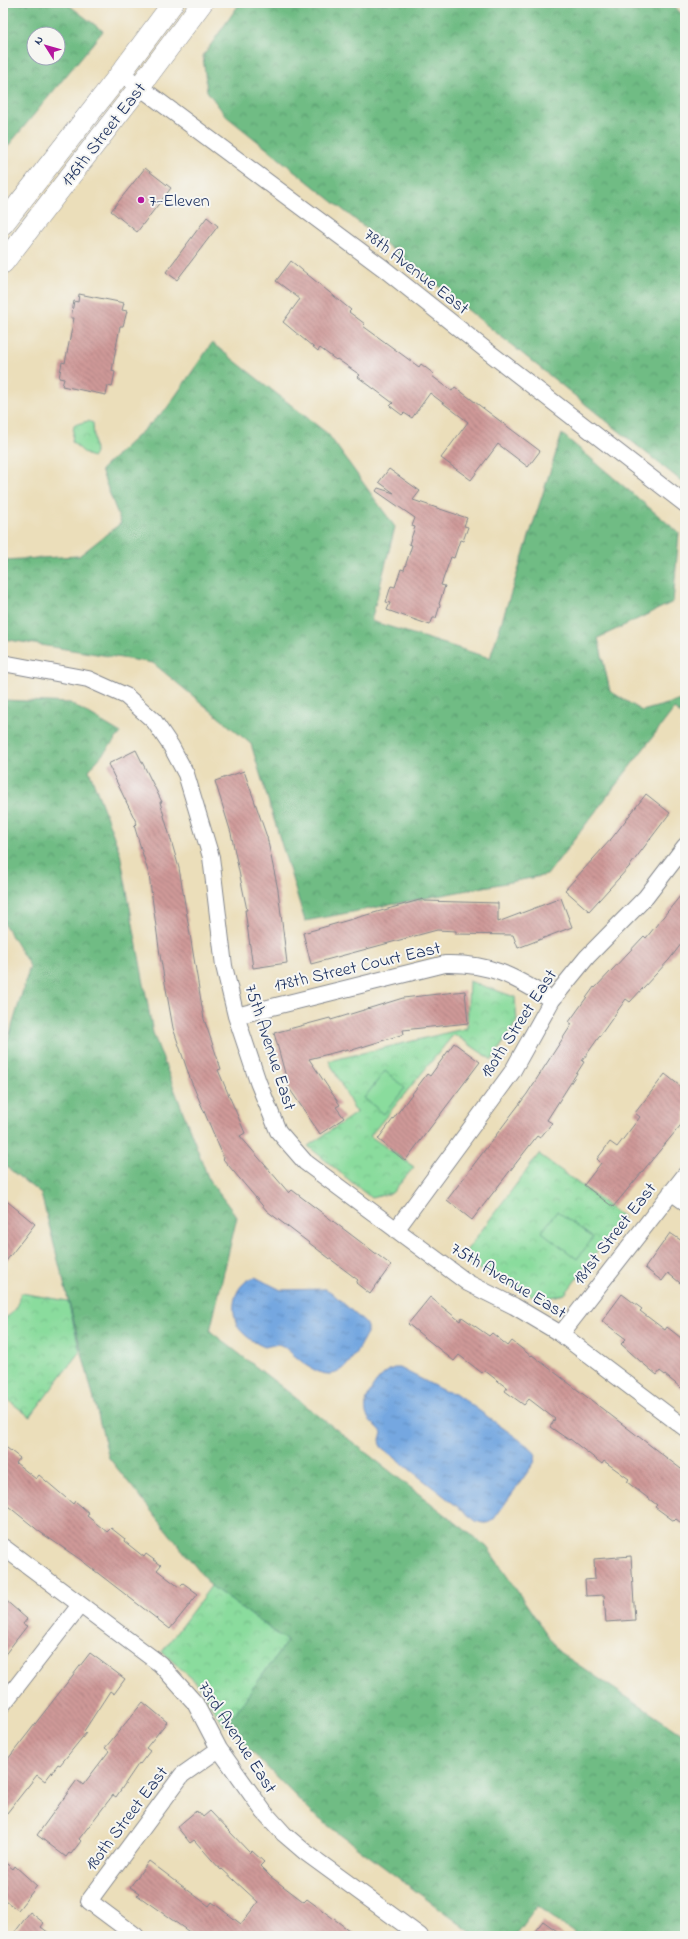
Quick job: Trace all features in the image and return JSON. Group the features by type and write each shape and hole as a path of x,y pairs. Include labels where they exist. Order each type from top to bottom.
{"main road":[{"name":"176th Street East","path":"3,224 121,73 173,3"},
{"name":"176th Street East","path":"3,263 140,86 202,3"}],"street":[{"name":"78th Avenue East","path":"121,73 378,265 685,504"},
{"name":"75th Avenue East","path":"3,664 88,679 126,696 154,721 171,746 186,774 211,857 224,966 236,1016 258,1082 278,1131 305,1162 468,1283 514,1306 561,1334 685,1428"},
{"name":"180th Street East","path":"396,1230 512,1072 552,1000 587,957 646,897 685,846"},
{"name":"178th Street Court East","path":"236,1016 445,964 469,964 496,970 520,980 552,1000"},
{"name":"181st Street East","path":"561,1334 685,1175"},
{"path":"671,1192 685,1202"},
{"name":"73rd Avenue East","path":"3,1547 160,1664 196,1703 219,1749 264,1812 284,1834 305,1852 420,1936"},
{"path":"3,1704 80,1605"},
{"name":"180th Street East","path":"136,1936 89,1901 182,1775 219,1749"}],"green space":[{"path":"3,3 66,3 103,31 3,152"},
{"path":"240,3 672,3 685,18 685,484 226,116 207,91 203,56"},
{"path":"212,343 328,434 395,527 371,621 490,658 562,434 679,533 673,602 598,638 610,691 642,711 685,699 685,717 674,709 547,875 305,921 251,744 153,663 3,639 3,560 79,556 121,523 101,470 167,408"},
{"path":"88,421 93,423 95,453 93,457 87,455 72,442 74,425"},
{"path":"3,700 70,703 121,733 89,770 120,853 153,1033 209,1180 237,1217 210,1331 487,1547 559,1652 682,1734 685,1734 685,1936 578,1936 537,1906 514,1936 476,1936 314,1815 248,1748 230,1720 287,1641 211,1586 109,1458 41,1194 3,1164 3,1047 8,1040 30,966 3,922"},
{"path":"469,981 515,997 517,1021 492,1060 454,1034 370,1136 414,1167 392,1193 371,1198 308,1146 356,1113 329,1061 467,1028"},
{"path":"385,1071 405,1088 384,1114 364,1098"},
{"path":"539,1154 623,1217 565,1294 543,1299 522,1292 460,1259"},
{"path":"557,1211 593,1238 577,1259 542,1232"},
{"path":"21,1293 68,1301 80,1351 30,1417 3,1396 3,1319 16,1309"},
{"path":"211,1586 287,1641 225,1727 197,1683 162,1652"}],"water":[{"path":"255,1277 281,1290 325,1289 331,1292 365,1323 367,1333 348,1364 340,1371 333,1374 325,1374 302,1362 283,1346 278,1344 265,1347 261,1346 246,1336 238,1327 235,1320 235,1298 242,1285"},
{"path":"394,1368 400,1368 444,1391 455,1393 532,1449 536,1455 534,1463 492,1521 488,1523 481,1523 476,1521 381,1447 380,1439 382,1433 367,1416 366,1402 377,1381 382,1375"}],"building":[{"name":"7-Eleven","path":"145,168 171,188 137,232 111,211"},
{"name":"7-Eleven","path":"207,217 218,226 177,280 166,272"},
{"path":"291,261 351,310 349,312 365,324 363,326 419,367 421,364 434,374 432,376 452,391 455,387 540,451 528,467 498,444 471,480 441,458 468,422 430,393 412,418 404,413 402,415 390,406 393,403 358,377 360,375 320,348 318,351 283,322 300,299 276,281"},
{"path":"79,294 124,303 122,310 127,311 123,326 120,326 112,371 115,372 112,387 108,386 106,395 62,386 64,379 59,378 62,362 65,363 74,318 71,318 74,301 78,302"},
{"path":"389,469 420,491 413,500 467,518 464,526 468,527 463,541 460,540 454,558 451,557 441,585 445,586 436,618 433,618 430,625 387,610 390,603 386,602 391,586 395,587 401,569 404,570 412,545 409,544 415,527 412,526 415,518 376,491 378,488 394,493 379,482"},
{"path":"136,750 162,802 160,802 179,868 204,1019 221,1069 218,1070 245,1133 240,1136 289,1193 292,1190 391,1265 370,1294 356,1283 358,1280 267,1211 223,1159 224,1158 191,1081 173,1028 160,955 149,875 134,825 137,824 108,764"},
{"path":"244,771 267,837 278,890 287,963 253,968 245,910 247,910 231,833 215,781"},
{"path":"646,794 670,813 629,867 589,911 565,890 612,838"},
{"path":"685,890 685,939 669,960 630,1002 626,999 582,1061 584,1062 547,1120 552,1123 540,1138 537,1136 472,1220 447,1200 527,1094 572,1024 569,1022 594,987 595,988 644,936 646,938"},
{"path":"561,898 572,927 518,948 513,935 456,934 456,931 437,930 311,964 303,933 423,899 424,901 498,903 498,922"},
{"path":"465,991 468,1023 403,1030 404,1034 349,1051 348,1049 309,1059 340,1105 336,1107 344,1118 320,1134 289,1088 274,1033 330,1018 331,1020 403,998"},
{"path":"454,1043 480,1062 405,1161 378,1139 427,1074 430,1076"},
{"path":"665,1074 685,1090 685,1120 613,1207 584,1185 601,1163 597,1159 610,1142 617,1147 640,1117 635,1113"},
{"path":"3,1198 35,1224 3,1265"},
{"path":"670,1233 685,1243 685,1287 668,1273 662,1281 645,1268"},
{"path":"622,1294 642,1309 640,1311 665,1330 667,1327 685,1341 685,1391 660,1371 657,1375 640,1361 621,1344 626,1339 602,1321"},
{"path":"430,1297 460,1321 462,1317 489,1336 492,1333 508,1346 512,1341 685,1472 685,1526 676,1519 674,1521 655,1507 657,1505 627,1482 629,1479 604,1461 602,1464 570,1439 569,1440 550,1427 555,1419 529,1399 524,1405 505,1391 507,1388 484,1370 482,1373 459,1355 454,1361 408,1324"},
{"path":"3,1445 20,1458 16,1463 36,1479 39,1475 73,1504 75,1501 89,1513 87,1516 107,1532 111,1528 144,1557 146,1554 161,1565 157,1570 179,1587 183,1583 198,1594 170,1629 81,1560 40,1532 3,1502"},
{"path":"631,1556 635,1620 606,1622 604,1595 586,1596 585,1580 595,1579 594,1559"},
{"path":"3,1598 27,1619 23,1624 27,1626 3,1657"},
{"path":"90,1653 125,1679 114,1694 110,1691 84,1731 86,1733 60,1765 58,1764 45,1781 37,1775 3,1818 3,1756 8,1759"},
{"path":"143,1702 167,1722 146,1748 150,1751 140,1764 139,1763 116,1797 113,1795 79,1839 81,1841 71,1854 69,1853 66,1857 37,1835 77,1780 83,1785 109,1751 105,1748"},
{"path":"196,1811 203,1817 210,1811 250,1853 252,1851 264,1862 260,1866 271,1877 304,1902 307,1899 357,1936 195,1936 137,1895 139,1893 130,1887 149,1861 209,1906 212,1902 241,1924 258,1902 222,1869 221,1870 194,1840 190,1843 177,1827"},
{"path":"3,1861 13,1869 15,1866 37,1886 18,1910 3,1899"},
{"path":"30,1912 44,1923 41,1927 53,1936 12,1936"},
{"path":"543,1921 564,1936 531,1936"}],"place":[{"name":"7-Eleven","path":"141,200"}]}
